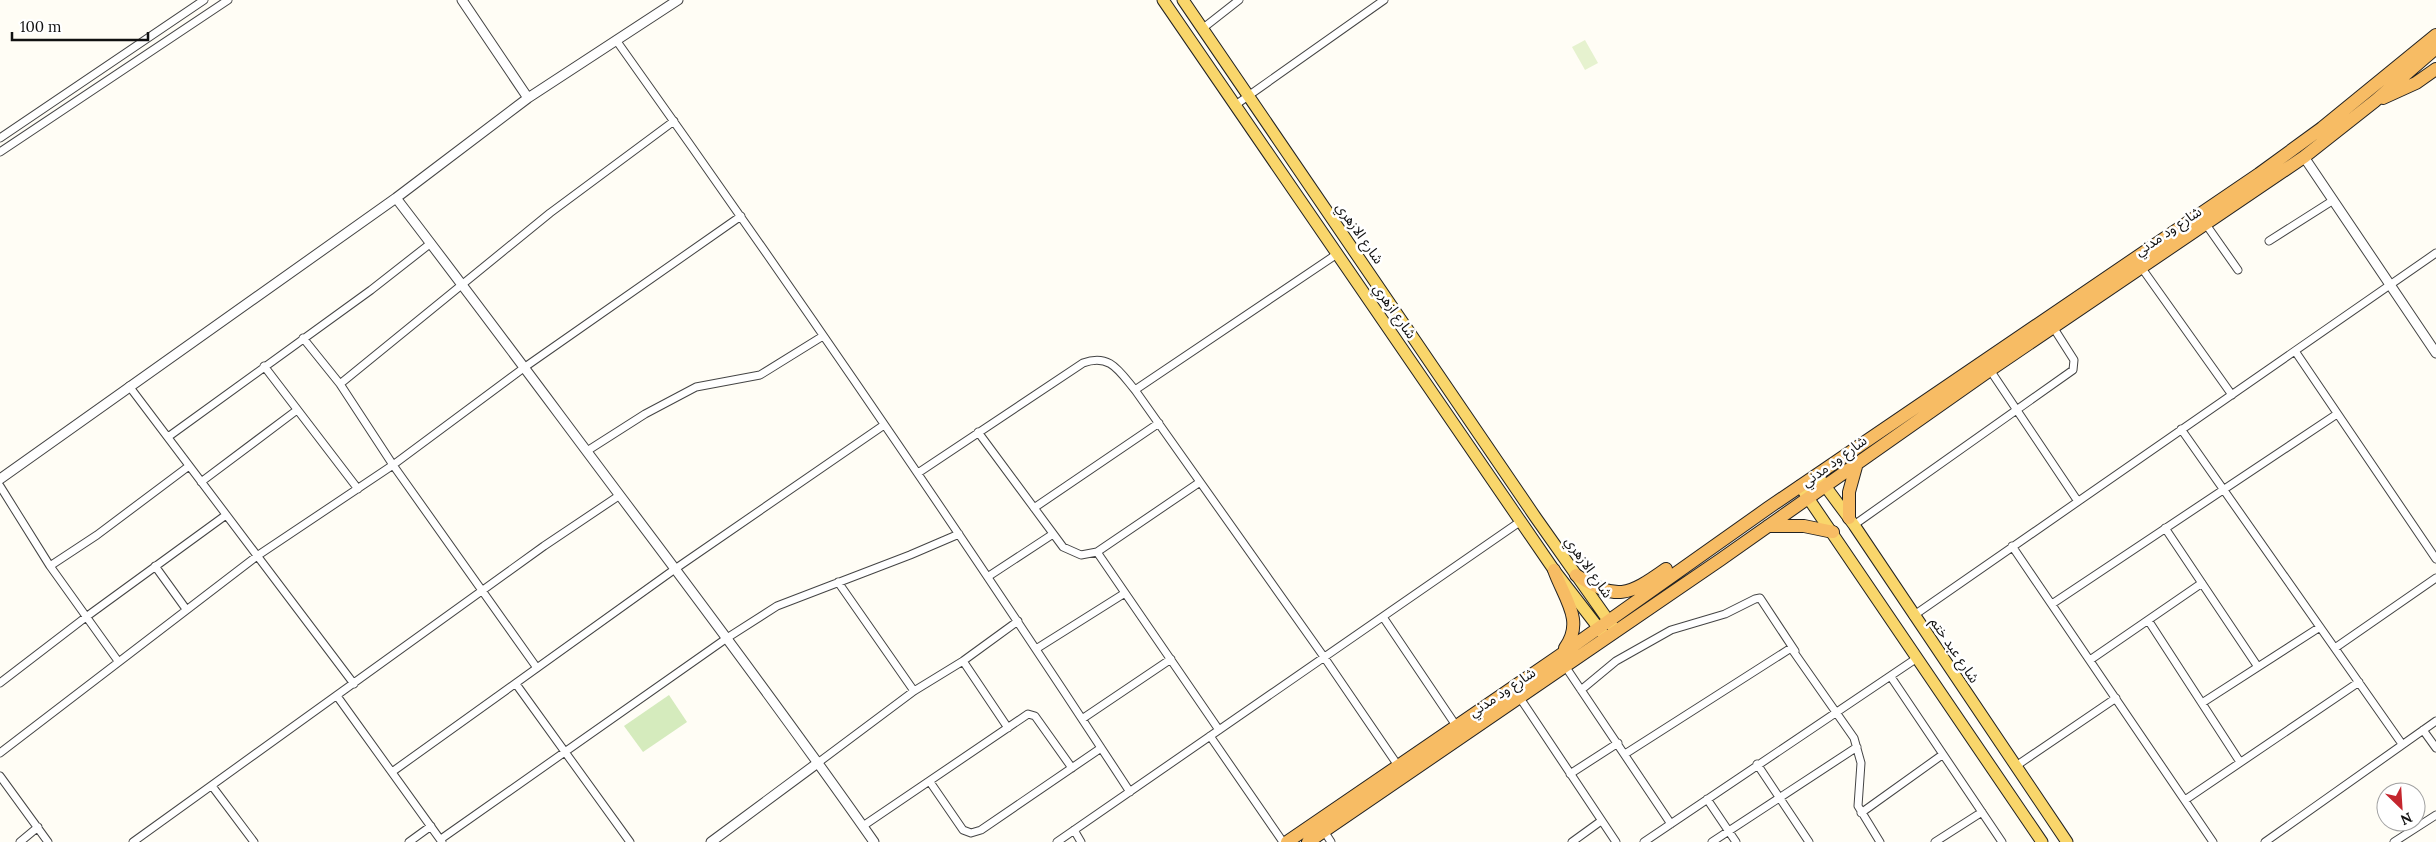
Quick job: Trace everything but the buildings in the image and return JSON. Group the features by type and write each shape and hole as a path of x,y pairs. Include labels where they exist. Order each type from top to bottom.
{"highway":[{"path":"2368,102 2436,35"},
{"path":"2368,102 2436,48"},
{"path":"2368,102 2395,93 2436,69"},
{"name":"شارع ود مدني","path":"1287,842 1457,727 1562,661 1768,508 2322,128 2368,102"},
{"name":"شارع ود مدني","path":"1607,629 1768,526 1990,370 2304,157 2368,102"},
{"path":"1851,521 1849,492 1857,463"},
{"path":"1576,575 1609,592 1627,591 1655,577 1753,511 1768,508"},
{"path":"1768,526 1804,526 1833,532"},
{"path":"1554,570 1575,625 1562,661"},
{"name":"شارع ود مدني","path":"1308,842 1520,698 1562,661"}],"main road":[{"name":"شارع ازهري","path":"1163,0 1554,570 1607,629"},
{"name":"شارع الازهري","path":"1183,0 1576,575 1607,629"},
{"path":"1488,472 1500,465"},
{"name":"شارع عبد ختم","path":"1817,475 1851,521 1913,616 2067,842"},
{"path":"1800,486 2042,842"}],"street":[{"path":"0,138 204,0"},
{"path":"0,152 228,0"},
{"path":"462,0 528,98"},
{"path":"0,479 396,198 528,98 678,0"},
{"path":"1202,29 1239,0"},
{"path":"1234,106 1384,0"},
{"path":"616,40 741,216 918,473 1130,792"},
{"path":"340,384 550,213 674,121"},
{"path":"2304,157 2388,284 2436,352"},
{"path":"396,198 463,284 727,638 819,762 874,842"},
{"path":"2269,241 2332,200"},
{"path":"0,752 257,556 393,465 525,367 741,216"},
{"path":"2205,223 2238,270"},
{"path":"168,437 371,290 431,243"},
{"path":"1913,616 2077,500 2295,351 2388,284 2436,253"},
{"path":"1135,390 1336,254"},
{"path":"2141,267 2232,395"},
{"path":"1851,521 2018,411 2073,370 2074,360 2053,327"},
{"path":"587,451 645,414 696,387 760,375 823,336"},
{"path":"304,338 340,384 393,465 536,668"},
{"path":"2295,351 2436,559"},
{"path":"918,473 1082,363 1096,358 1104,360 1116,368 1159,423 1399,766"},
{"path":"264,366 358,489"},
{"path":"1990,370 2077,500"},
{"path":"129,386 354,684"},
{"path":"201,482 297,410"},
{"path":"2052,604 2337,414"},
{"path":"1034,508 1159,423"},
{"path":"392,772 675,569 884,425"},
{"path":"2181,429 2402,744"},
{"path":"978,432 1063,547 1081,555 1097,552 1200,482"},
{"path":"50,566 189,466"},
{"path":"0,486 50,566 118,661"},
{"path":"133,842 620,495"},
{"path":"0,683 86,617 226,515"},
{"path":"1057,842 1522,521"},
{"path":"2165,528 2258,667"},
{"path":"337,696 442,841 727,638 777,606 959,534"},
{"path":"988,576 1053,534"},
{"path":"2012,546 2213,842"},
{"path":"1097,552 1219,730"},
{"path":"155,566 186,609"},
{"path":"2335,648 2436,578"},
{"path":"838,582 914,691"},
{"path":"2090,660 2202,583"},
{"path":"1036,649 1125,592"},
{"path":"1581,690 1616,661 1671,630 1726,614 1760,598 1837,712 1857,746 1861,763 1857,800 1861,813 1880,842"},
{"path":"1383,616 1457,727"},
{"path":"2148,620 2240,762"},
{"path":"711,842 914,691 963,661 1018,621"},
{"path":"2202,703 2320,627"},
{"path":"1625,754 1791,648 1808,670"},
{"path":"1644,842 1757,764 1917,658"},
{"path":"1082,719 1171,659"},
{"path":"963,661 1008,728"},
{"path":"1562,661 1671,824"},
{"path":"1891,677 2002,842"},
{"path":"2185,800 2359,682"},
{"path":"516,684 630,842"},
{"path":"1520,698 1616,842"},
{"path":"2016,766 2116,698"},
{"path":"863,826 1028,714 1032,714 1072,768"},
{"path":"2265,842 2436,721"},
{"path":"2423,730 2436,748"},
{"path":"1210,736 1283,842"},
{"path":"1570,774 1618,743"},
{"path":"1712,842 1857,746"},
{"path":"930,782 963,830 971,833 981,830 1101,748"},
{"path":"1861,813 1942,755"},
{"path":"1757,764 1809,842"},
{"path":"0,776 48,842"},
{"path":"212,786 254,842"},
{"path":"1707,799 1730,830 1736,842"},
{"path":"1935,842 1982,812"},
{"path":"2394,842 2436,815"},
{"path":"1572,842 1601,821"},
{"path":"409,842 431,826"},
{"path":"20,842 38,827"},
{"path":"1074,830 1081,842"},
{"path":"1324,831 1331,842"}],"green space":[{"path":"1585,40 1598,63 1585,70 1572,47"},
{"path":"669,695 687,722 643,752 624,726"}]}
